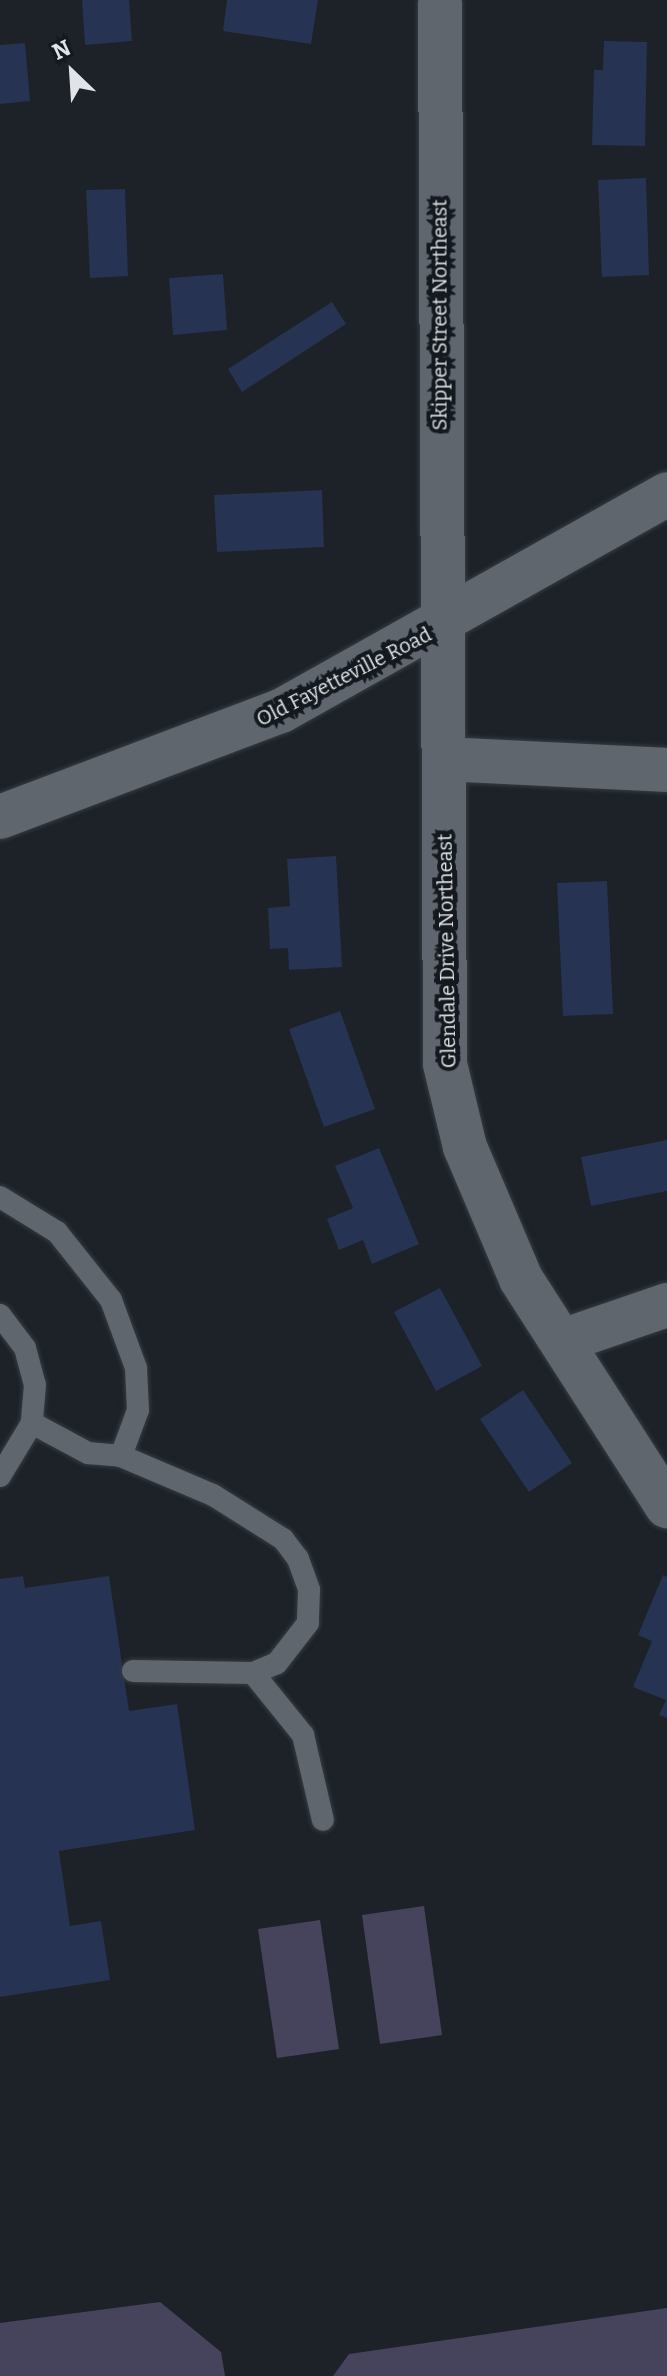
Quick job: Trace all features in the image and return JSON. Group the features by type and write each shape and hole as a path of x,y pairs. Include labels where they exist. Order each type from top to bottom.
{"street":[{"name":"Skipper Street Northeast","path":"440,3 441,627"},
{"name":"Old Fayetteville Road","path":"0,817 281,711 441,627 667,494"},
{"name":"Glendale Drive Northeast","path":"441,627 445,759 445,1064 465,1147 521,1279 667,1506"},
{"path":"445,759 667,770"},
{"path":"562,1341 667,1305"}],"lane":[{"path":"0,1197 57,1232 111,1300 136,1368 138,1410 121,1456"},
{"path":"0,1315 25,1348 35,1385 32,1423 0,1476"},
{"path":"32,1423 88,1453 121,1456 213,1495 283,1539 298,1559 309,1590 308,1623 286,1655 253,1673 133,1671"},
{"path":"253,1673 303,1735 323,1820"}],"shaded area":[{"path":"424,1906 442,2035 380,2044 362,1915"},
{"path":"320,1920 339,2049 277,2058 258,1929"},
{"path":"160,2302 221,2352 225,2376 0,2376 0,2323"},
{"path":"667,2308 667,2376 333,2376 349,2354"}],"building":[{"path":"82,0 129,0 132,41 85,45"},
{"path":"227,0 318,0 311,44 223,31"},
{"path":"604,41 647,42 645,146 592,145 594,70 603,70"},
{"path":"25,43 30,101 0,104 0,45"},
{"path":"646,178 649,275 602,277 598,180"},
{"path":"125,189 128,276 90,278 86,190"},
{"path":"223,274 227,330 173,335 169,278"},
{"path":"332,302 346,324 242,392 228,369"},
{"path":"322,490 324,547 217,552 214,495"},
{"path":"336,856 342,967 289,970 288,948 270,949 268,908 290,906 287,859"},
{"path":"607,881 613,1014 563,1016 557,883"},
{"path":"340,1011 375,1109 324,1127 289,1029"},
{"path":"667,1140 667,1191 591,1206 581,1157"},
{"path":"379,1148 419,1244 372,1264 363,1240 339,1250 327,1219 353,1208 335,1166"},
{"path":"440,1288 482,1366 436,1391 394,1312"},
{"path":"523,1390 572,1463 529,1492 480,1419"},
{"path":"663,1575 667,1577 667,1718 659,1715 666,1700 633,1687 652,1641 638,1635"},
{"path":"23,1576 25,1588 109,1576 129,1711 177,1704 195,1830 59,1851 70,1926 101,1921 110,1980 0,1997 0,1579"}]}
